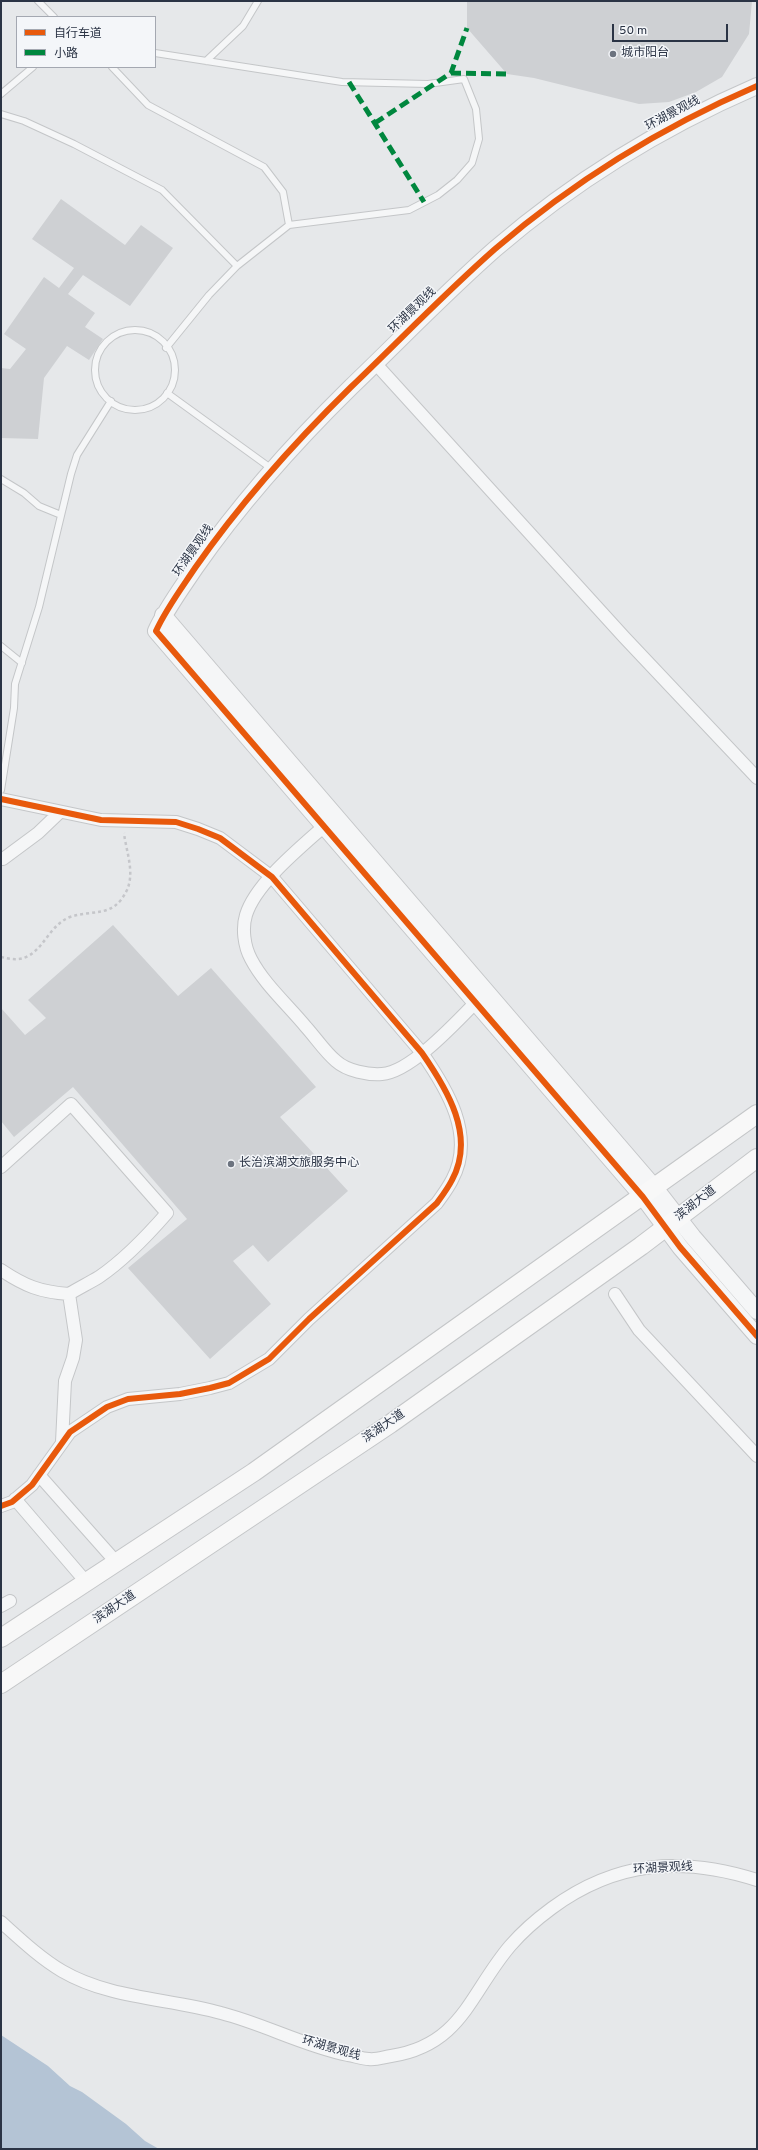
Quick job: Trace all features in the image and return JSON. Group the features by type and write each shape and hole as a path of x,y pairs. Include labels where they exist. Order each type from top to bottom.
{"main road":[{"path":"1,1638 254,1472 757,1114"},
{"name":"滨湖大道","path":"1,1684 390,1424 672,1223 757,1158"}],"street":[{"name":"环湖景观线","path":"323,827 156,631 163,615 223,528 272,469 375,363 472,269 546,209 658,134 688,117 757,86"},
{"path":"375,363 624,637 757,778"},
{"path":"163,615 487,992 649,1192 757,1336"},
{"path":"1,798 102,820 176,822 220,838 272,877 422,1053 442,1082 457,1117 460,1135 459,1159 452,1180 437,1203 309,1319 269,1359 229,1383 180,1394 128,1399 107,1407 70,1432 40,1475 15,1499 1,1506"},
{"path":"2,860 38,832 60,812"},
{"path":"335,816 272,877 256,896 246,915 244,935 250,958 266,980 337,1062 356,1071 383,1074 402,1067 422,1053 487,992"},
{"path":"323,827 475,1003 649,1192"},
{"path":"1,1167 71,1104 167,1213 151,1231 116,1263 99,1277 69,1294 46,1293 26,1285 1,1270"},
{"path":"672,1223 757,1311"},
{"path":"62,1442 65,1381 73,1358 76,1340 69,1294"},
{"path":"615,1294 639,1330 757,1456"},
{"path":"40,1475 117,1563"},
{"path":"15,1499 87,1583"},
{"name":"环湖景观线","path":"1,1922 62,1971 91,1984 142,1997 220,2013 331,2051 370,2059 408,2053 434,2040 451,2028 475,1998 509,1946 542,1916 569,1896 600,1879 636,1869 689,1866 740,1875 757,1880"}],"lane":[{"path":"38,1 53,16"},
{"path":"206,61 243,26 258,1"},
{"path":"156,53 342,82 428,84 464,79 476,108 478,139 472,163 457,180 438,194 409,210 289,225 237,266 209,295 166,348"},
{"path":"1,94 32,68"},
{"path":"113,68 148,105 264,167 283,192 289,225"},
{"path":"1,114 24,121 74,144 162,190 237,266"},
{"path":"130,330 142,330 154,335 164,343 166,348 172,354 175,368 173,381 167,393 157,403 144,408 131,409 118,406 111,401 99,388 95,376 95,363 99,351 107,340 118,333 130,330"},
{"path":"167,393 272,469"},
{"path":"1,790 14,708 15,684 39,607 77,455 111,401"},
{"path":"1,479 24,493 39,506 61,515"},
{"path":"1,646 22,663"}],"path":[{"path":"1,957 13,960 27,956 38,947 57,924 70,917 106,912 119,901 127,890 130,878 122,820"}],"water":[{"path":"1,2035 48,2066 70,2086 82,2092 126,2124 145,2141 159,2149 1,2149"}],"building":[{"name":"城市阳台","path":"467,1 752,1 749,34 722,77 696,92 669,102 639,104 534,78 507,74 467,28"},
{"path":"61,199 125,245 141,225 173,248 130,306 83,275 68,294 95,313 85,327 103,339 89,360 67,346 44,378 38,439 1,438 1,368 10,369 26,349 4,334 44,277 59,288 74,268 32,239"},
{"name":"长治滨湖文旅服务中心","path":"113,925 178,996 211,968 316,1087 280,1117 348,1191 268,1262 253,1245 233,1261 271,1304 210,1359 128,1268 187,1219 73,1087 14,1137 1,1121 1,1008 25,1035 46,1018 28,1000"}],"marked path":[{"path":"375,123 451,73 467,28"},
{"path":"451,73 507,74"},
{"path":"349,82 424,202"}],"cycle path":[{"path":"757,86 687,119 653,138 587,179 525,224 476,266 330,408 289,451 250,496 195,568 169,607 156,631 643,1197 680,1247 757,1336"},
{"path":"1,799 101,820 176,822 220,838 272,877 422,1053 449,1097 460,1130 461,1147 459,1163 452,1180 437,1203 309,1319 269,1359 229,1383 180,1394 128,1399 107,1407 70,1432 32,1485 12,1502 1,1506"}],"place":[{"name":"城市阳台","path":"613,54"},
{"name":"长治滨湖文旅服务中心","path":"231,1164"}]}
